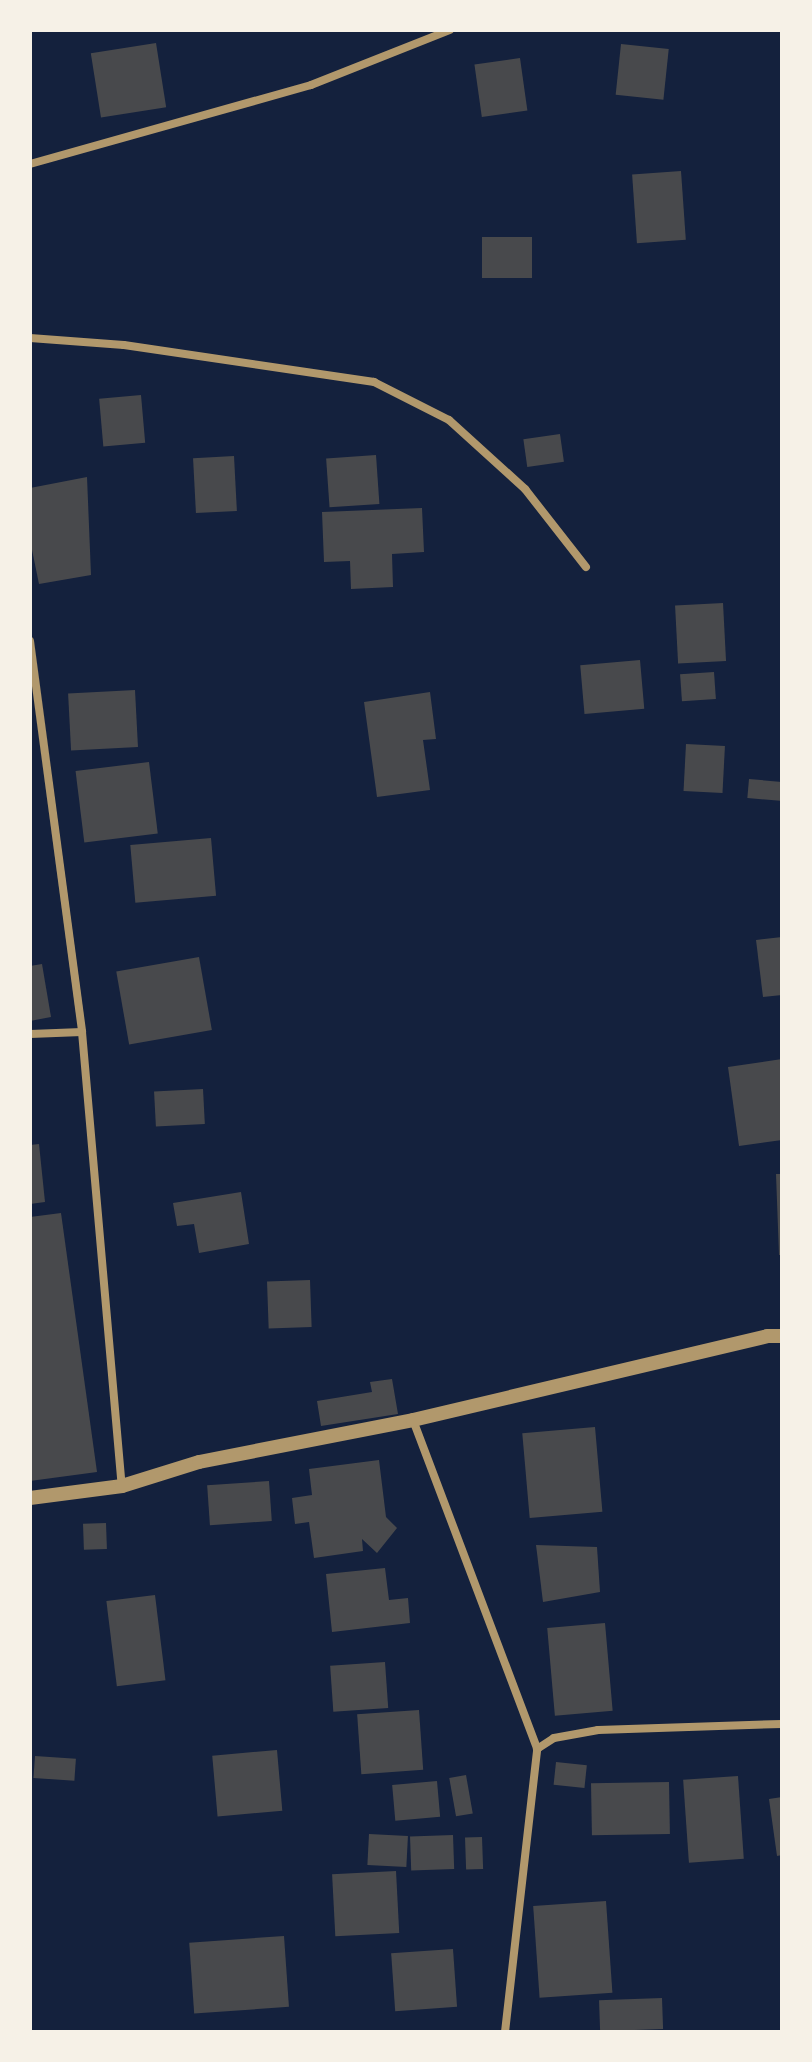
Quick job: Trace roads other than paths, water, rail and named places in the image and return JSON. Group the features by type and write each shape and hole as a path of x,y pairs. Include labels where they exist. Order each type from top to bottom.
{"street":[{"path":"30,164 311,85 450,30"},
{"path":"30,338 124,345 374,382 449,420 525,489 586,567"},
{"path":"30,641 34,694 82,1032 122,1486"},
{"path":"30,1034 82,1032"},
{"path":"30,1498 122,1486 199,1462 413,1420 738,1343 782,1336"},
{"path":"413,1420 537,1749 505,2032"},
{"path":"537,1749 554,1738 598,1730 782,1724"}]}
